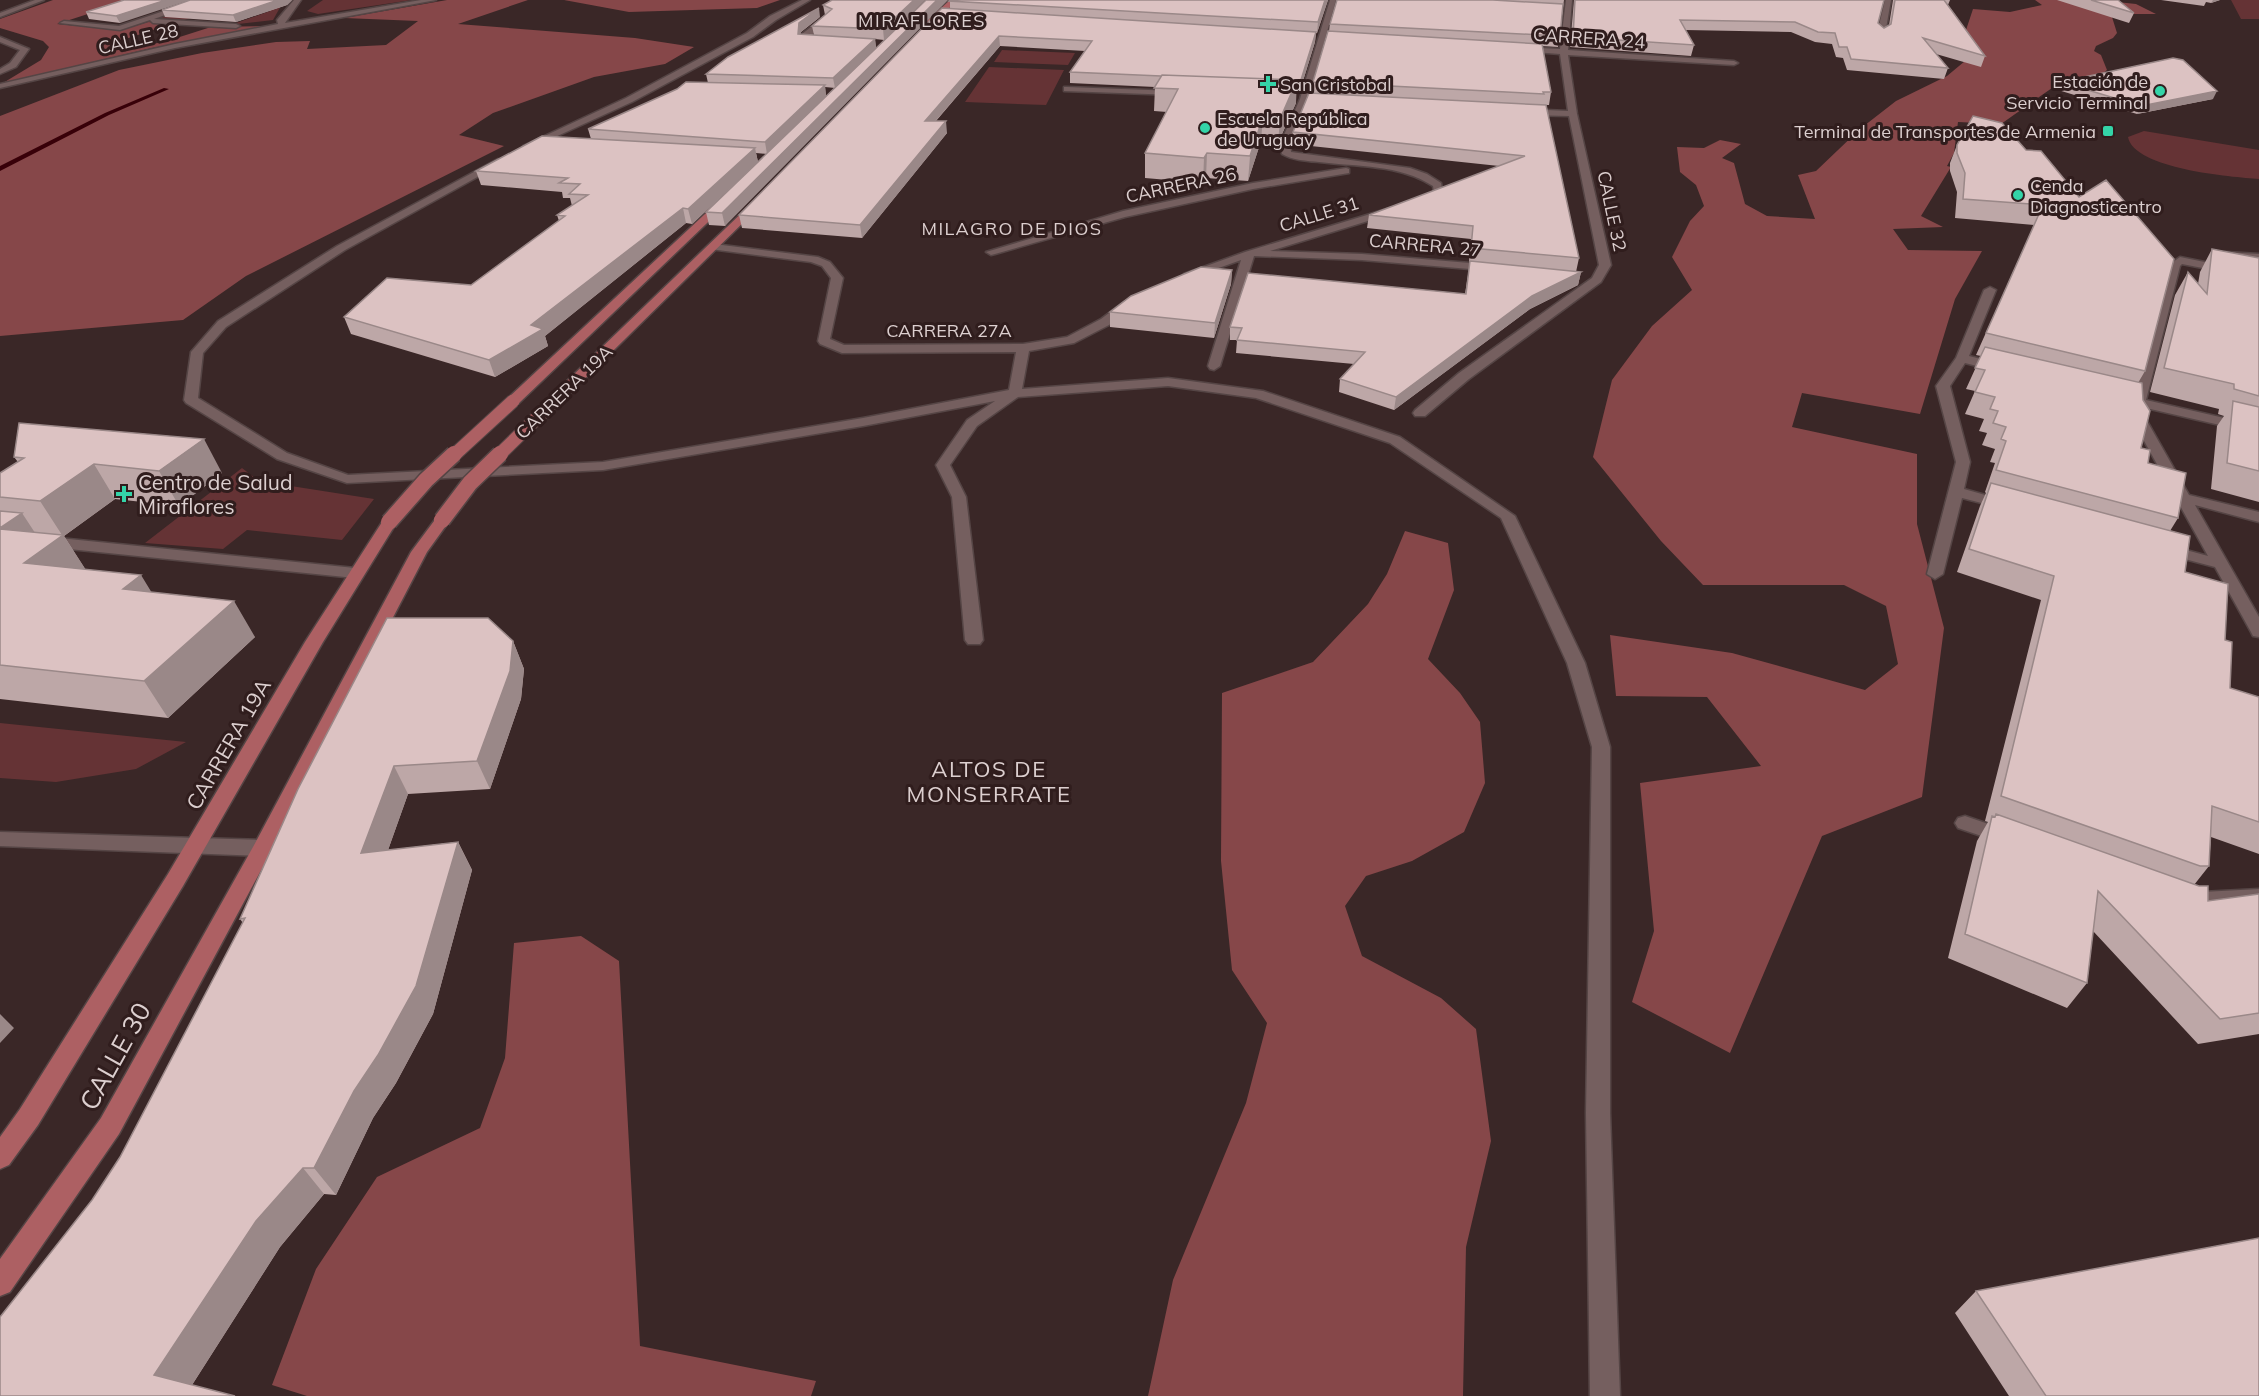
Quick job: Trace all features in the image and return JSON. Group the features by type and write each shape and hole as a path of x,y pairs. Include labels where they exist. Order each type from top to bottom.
{"main road":[{"path":"924,30 954,0"},
{"name":"CARRERA 19A","path":"196,846 285,690 355,573 389,522 426,480 736,192"},
{"name":"CARRERA 19A","path":"262,848 419,552 442,520 471,483 768,192"},
{"name":"CALLE 30","path":"0,1157 29,1117 196,846"},
{"name":"CALLE 30","path":"0,1282 110,1126 262,848"}],"street":[{"path":"0,15 41,0"},
{"path":"85,16 64,23 120,28 204,0"},
{"path":"281,24 298,0"},
{"path":"143,20 226,27 281,24 433,0"},
{"name":"CALLE 31","path":"1333,0 1304,99 1285,144 1287,154 1308,160 1383,166 1420,173 1438,185 1439,194 1409,206"},
{"name":"CALLE 32","path":"1420,413 1464,376 1597,280 1605,265 1573,114 1564,52 1569,0"},
{"path":"1881,34 1888,0"},
{"path":"810,2 773,18 750,35 629,100 510,156 342,248 222,324 197,352 191,400 282,456 347,478 452,475 603,466 863,422 1015,393 1168,382 1258,394 1395,440 1507,516 1576,663 1601,747 1598,1113 1605,1396"},
{"path":"1558,10 1569,10"},
{"path":"939,14 950,15"},
{"path":"827,19 805,36 804,40 833,42"},
{"name":"CALLE 28","path":"0,86 281,24"},
{"path":"1312,36 1335,38"},
{"path":"0,39 25,49 13,65 0,72"},
{"name":"CARRERA 24","path":"1507,48 1734,63"},
{"path":"1067,89 1186,94"},
{"path":"1292,98 1316,99"},
{"path":"1515,111 1573,114"},
{"path":"536,142 558,144"},
{"name":"CARRERA 26","path":"991,252 1123,214 1274,182 1383,166"},
{"name":"CALLE 31","path":"1249,254 1398,209"},
{"name":"CARRERA 27A","path":"714,247 792,255 826,264 837,278 824,341 842,349 1023,348 1070,340 1105,322 1144,295"},
{"path":"1174,281 1249,254"},
{"path":"1214,366 1249,254"},
{"name":"CARRERA 27","path":"1249,254 1362,257 1502,269"},
{"path":"2259,257 2209,254 2180,260 2175,265 2139,402 2140,422 2259,633"},
{"path":"2180,260 2259,276"},
{"path":"1573,278 1597,280"},
{"path":"1935,574 1958,492 1963,462 1943,386 1962,358 1990,290"},
{"path":"975,640 959,497 943,465 972,423 1015,393 1023,348"},
{"path":"1962,358 2017,372"},
{"path":"2116,397 2259,430"},
{"path":"1958,492 2015,508"},
{"path":"2183,498 2259,517"},
{"path":"0,537 355,573"},
{"path":"2152,545 2220,564"},
{"path":"1965,823 2018,842"},
{"path":"0,839 262,848"},
{"path":"2168,897 2179,901 2259,897"}],"shaded area":[{"path":"53,0 131,0 57,24 121,30 148,22 172,24 116,42 139,46 164,42 211,27 267,26 152,48 3,83 41,60 49,47 43,41 0,28 0,19"},
{"path":"210,0 282,4 273,20 238,24 236,23 270,11 224,7 181,21 158,19 158,17"},
{"path":"323,0 412,0 318,14 307,11"},
{"path":"447,0 528,0 458,24 635,38 694,47 665,64 594,77 493,113 459,135 504,146 246,276 183,320 0,336 0,116 119,70 202,53 276,42 310,41 307,49 386,45 418,21 344,18"},
{"path":"564,0 780,0 757,8 629,12"},
{"path":"2035,0 2098,0 2136,4 2156,14 2123,14 2112,17 2117,33 2113,38 2096,46 2094,51 2101,55 2107,70 2101,75 2052,88 2001,124 1958,122 1954,153 1947,166 1951,167 1921,216 1943,227 1893,229 1908,250 1982,251 1955,299 1920,414 1802,393 1792,427 1917,454 1917,524 1944,628 1922,797 1822,836 1730,1053 1632,1002 1654,931 1640,783 1761,766 1707,697 1616,696 1610,635 1732,653 1865,690 1898,664 1886,606 1844,585 1703,585 1661,541 1593,457 1612,380 1652,326 1692,290 1672,257 1690,221 1704,206 1696,185 1680,172 1677,147 1704,148 1720,140 1741,144 1722,158 1734,163 1745,204 1767,216 1815,219 1798,175 1816,171 1860,129 1896,101 1947,76 1965,61 1962,42 1973,9 2010,12 2042,5"},
{"path":"2231,0 2259,0 2259,19 2241,19"},
{"path":"1002,50 1075,53 1068,65 994,62"},
{"path":"989,67 1064,70 1046,105 965,102"},
{"path":"2144,131 2259,150 2259,179 2186,169 2147,157 2134,148 2128,137"},
{"path":"242,468 259,481 374,499 342,540 247,530 223,549 145,543"},
{"path":"1405,531 1448,543 1454,590 1428,659 1460,693 1480,722 1485,783 1464,832 1412,861 1366,876 1345,906 1362,956 1441,998 1476,1029 1491,1141 1466,1247 1463,1396 1148,1396 1173,1280 1246,1103 1267,1023 1232,970 1221,861 1222,693 1313,662 1368,604 1387,574"},
{"path":"0,723 186,742 136,769 56,782 0,778"},
{"path":"581,936 619,961 640,1346 816,1381 811,1396 307,1396 272,1385 316,1269 377,1177 480,1128 505,1058 514,943"}],"building":[{"path":"124,0 166,0 116,16 86,12"},
{"path":"190,0 278,0 233,15 162,10"},
{"path":"832,0 914,0 883,29 812,26 832,9 823,5"},
{"path":"926,0 937,0 722,213 706,212"},
{"path":"950,0 1325,0 1318,22"},
{"path":"1337,0 1493,0 1563,4 1560,36 1330,24"},
{"path":"1575,0 1884,0 1878,23 1884,28 1891,24 1895,0 1944,0 1985,56 1923,38 1948,68 1851,59 1847,47 1839,47 1835,33 1818,32 1795,22 1680,20 1694,45 1573,37"},
{"path":"2091,0 2118,0 2134,13"},
{"path":"819,8 799,23 798,34 875,39 833,78 706,74 728,57"},
{"path":"942,8 1316,32 1300,83 1297,80 1070,72 1092,41 999,36 925,121 946,121 860,225 739,215"},
{"path":"1328,31 1542,44 1551,92 1543,92 1544,94 1313,82"},
{"path":"2173,58 2183,60 2217,91 2141,106 2061,82"},
{"path":"1162,75 1297,80 1280,119 1263,117 1250,156 1207,153 1204,158 1145,153 1178,89 1154,88"},
{"path":"686,82 825,85 765,142 588,129 677,89"},
{"path":"1309,93 1546,105 1579,258 1471,248 1473,226 1369,215 1525,156 1293,132"},
{"path":"1973,116 2002,123 2026,150 2041,151 2079,197 2106,180 2174,259 2145,371 1986,333 2043,205 1963,199 1965,173 1957,153 1957,145"},
{"path":"542,136 755,148 688,209 683,208 531,325 543,329 489,360 344,317 387,278 471,285 565,216 557,215 588,195 569,194 580,184 559,183 568,178 476,171"},
{"path":"2212,249 2259,258 2259,396 2234,389 2234,384 2164,368 2188,272 2207,294"},
{"path":"1470,261 1581,272 1532,296 1396,397 1340,379 1365,352 1237,340 1242,328 1230,327 1248,273 1466,294"},
{"path":"1201,267 1232,270 1215,323 1110,312 1131,296"},
{"path":"1985,347 2142,383 2143,400 2150,411 2141,448 2150,450 2148,463 2186,473 2178,518 1996,470 2006,441 2001,439 2006,427 1993,423 1998,411 1990,409 1995,397 1975,392 1985,370 1975,368"},
{"path":"2233,401 2259,407 2259,471 2227,463"},
{"path":"19,423 204,439 159,471 94,464 40,501 0,497 0,473 24,458 14,457"},
{"path":"1991,483 2190,536 2185,572 2228,584 2225,640 2232,642 2230,688 2259,697 2259,822 2212,806 2209,866 2200,866 2001,796 2054,576 1969,549"},
{"path":"0,511 22,513 0,528"},
{"path":"0,529 63,535 24,563 141,575 123,589 234,601 144,681 0,665"},
{"path":"387,618 488,618 513,641 510,671 477,761 394,766 361,853 458,842 416,986 378,1055 354,1091 314,1168 303,1168 256,1221 154,1375 235,1396 0,1396 0,1317 92,1200 120,1157 245,918 240,919 298,789"},
{"path":"1996,814 2199,886 2208,886 2208,901 2259,894 2259,1013 2220,1019 2098,891 2087,983 1965,934 1992,816 1995,817"},
{"path":"2259,1238 2259,1396 2046,1396 1976,1291"}],"waterway":[{"path":"0,169 107,114 166,89"}],"place":[{"name":"San Cristobal","path":"1268,84"},
{"name":"Estación de Servicio Terminal","path":"2160,91"},
{"name":"Escuela República de Uruguay","path":"1205,128"},
{"name":"Terminal de Transportes de Armenia","path":"2108,131"},
{"name":"Cenda Diagnosticentro","path":"2018,195"},
{"name":"Centro de Salud Miraflores","path":"124,494"}],"district":[{"name":"MIRAFLORES","path":"922,20"},
{"name":"MILAGRO DE DIOS","path":"1012,228"},
{"name":"ALTOS DE MONSERRATE","path":"989,782"}]}
